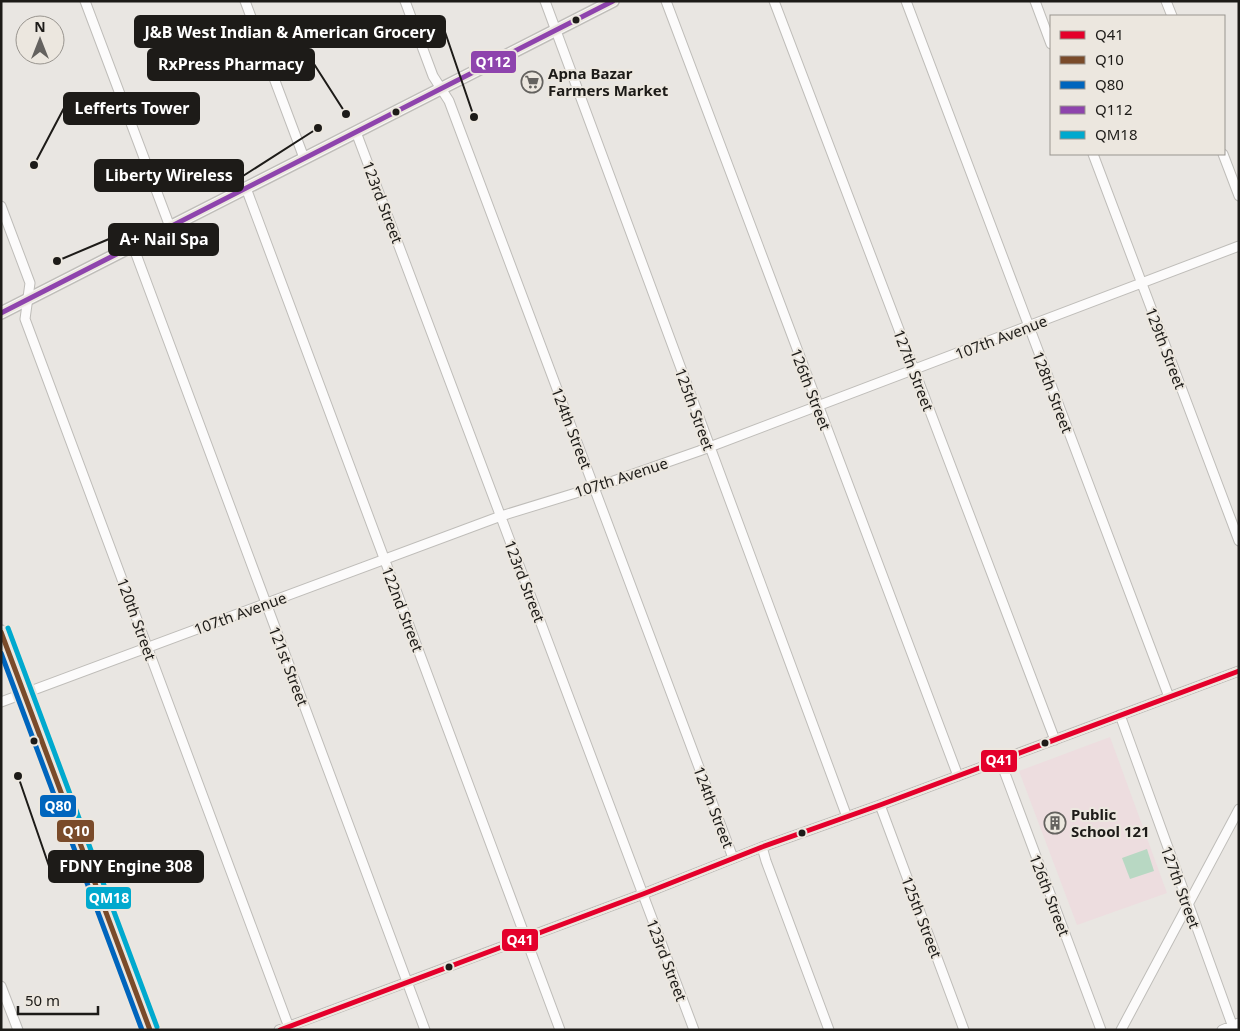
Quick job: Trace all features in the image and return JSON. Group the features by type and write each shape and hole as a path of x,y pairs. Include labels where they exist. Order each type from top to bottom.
{"street":[{"path":"85,1 170,226"},
{"path":"245,1 304,158"},
{"name":"124th Street","path":"405,1 432,76 449,101 734,858"},
{"name":"125th Street","path":"545,1 847,817"},
{"path":"1,313 613,1"},
{"name":"126th Street","path":"666,1 958,776"},
{"name":"127th Street","path":"774,1 1055,740"},
{"name":"128th Street","path":"906,1 1169,697"},
{"path":"1035,1 1050,41"},
{"path":"1166,1 1172,15"},
{"name":"123rd Street","path":"356,132 694,1030"},
{"name":"129th Street","path":"1093,155 1239,542"},
{"path":"1223,155 1239,196"},
{"name":"122nd Street","path":"246,188 560,1030"},
{"name":"120th Street","path":"1,206 30,283 25,319 289,1028"},
{"name":"121st Street","path":"133,246 425,1030"},
{"name":"107th Avenue","path":"1,702 501,516 594,487 709,447 1239,246"},
{"path":"1,632 150,1030"},
{"path":"279,1030 289,1028 643,894 762,847 1169,697 1238,674"},
{"name":"127th Street","path":"1120,715 1188,904 1235,1026"},
{"name":"126th Street","path":"1000,760 1101,1030"},
{"name":"125th Street","path":"880,805 964,1030"},
{"path":"1121,1030 1239,809"},
{"path":"762,847 829,1030"},
{"path":"1,986 18,1030"},
{"path":"1222,1030 1235,1026"}],"shaded area":[{"path":"1110,737 1167,893 1077,925 1019,771"}],"green space":[{"path":"1147,849 1154,871 1130,879 1122,858"}],"transit line":[{"name":"Q112","path":"1,313 613,1"},
{"name":"QM18","path":"8,628 157,1027"},
{"name":"Q10","path":"1,632 150,1030"},
{"name":"Q80","path":"1,653 142,1030"},
{"name":"Q41","path":"280,1030 643,894 762,847 1239,671"}],"place":[{"name":"Apna Bazar Farmers Market","path":"532,82"},
{"name":"RxPress Pharmacy","path":"346,114"},
{"name":"J&B West Indian & American Grocery","path":"474,117"},
{"name":"Liberty Wireless","path":"318,128"},
{"name":"Lefferts Tower","path":"34,165"},
{"name":"A+ Nail Spa","path":"57,261"},
{"name":"FDNY Engine 308","path":"18,776"},
{"name":"Public School 121","path":"1055,823"}]}
